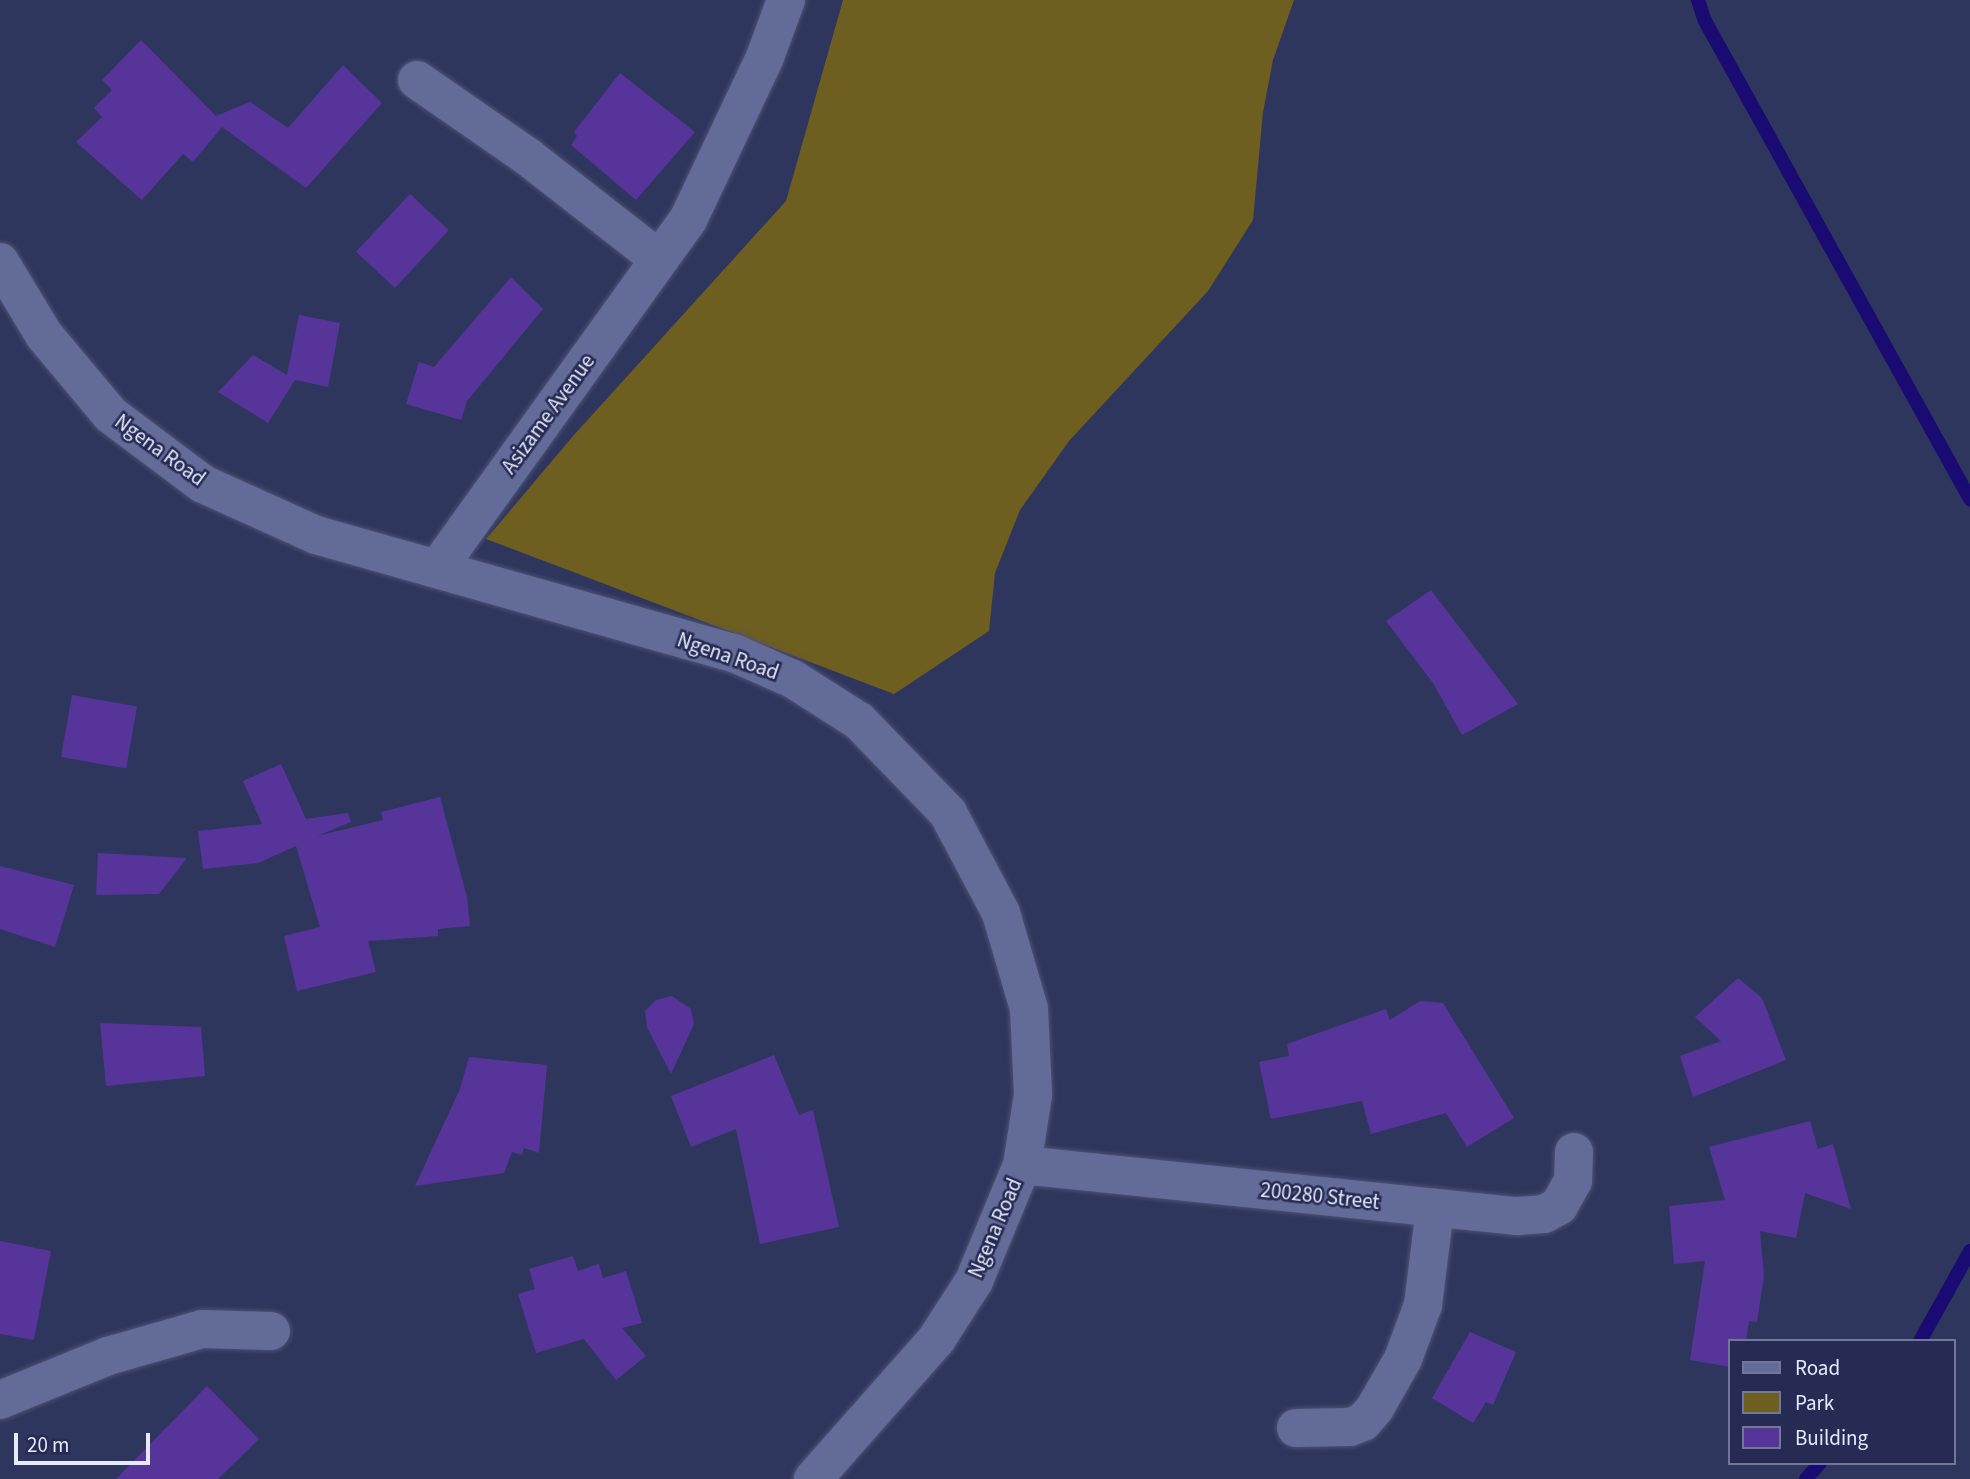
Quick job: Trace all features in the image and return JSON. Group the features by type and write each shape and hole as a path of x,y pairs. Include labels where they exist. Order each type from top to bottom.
{"street":[{"name":"Asizame Avenue","path":"437,569 694,209 765,57 786,0"},
{"path":"417,80 528,157 659,259"},
{"name":"Ngena Road","path":"0,262 44,335 111,415 203,484 316,535 734,653 793,679 859,722 948,813 1002,913 1029,1009 1033,1095 1022,1165 974,1280 936,1340 813,1479"},
{"name":"200280 Street","path":"1022,1165 1435,1209 1544,1214 1565,1198 1573,1181 1574,1152"},
{"path":"1296,1428 1350,1427 1363,1422 1376,1408 1403,1359 1423,1305 1435,1209"},
{"path":"0,1401 108,1356 202,1329 271,1331"}],"green space":[{"path":"843,0 1294,0 1273,60 1263,112 1253,220 1208,291 1069,441 1020,510 995,573 989,631 894,694 486,539 574,435 786,201"}],"building":[{"path":"141,40 216,116 250,102 288,128 343,65 382,103 306,188 222,127 193,162 183,154 142,200 76,142 102,117 94,108 112,90 102,80"},
{"path":"620,73 695,132 636,200 571,145 577,136 574,132"},
{"path":"410,194 449,230 395,288 356,252"},
{"path":"511,277 543,309 467,401 461,420 406,404 419,362 434,367"},
{"path":"299,315 340,323 328,387 295,380 268,423 218,392 253,355 287,375"},
{"path":"1431,590 1518,704 1462,735 1433,683 1386,621"},
{"path":"72,695 137,706 126,769 61,757"},
{"path":"281,764 306,819 348,813 351,822 317,836 383,820 381,812 440,797 467,897 470,926 438,929 438,936 368,941 376,972 297,991 284,936 320,927 296,846 258,863 203,869 198,831 262,824 243,781"},
{"path":"98,853 187,858 159,894 96,895"},
{"path":"0,866 74,885 55,947 0,929"},
{"path":"1738,978 1762,998 1786,1060 1693,1097 1680,1056 1721,1041 1695,1017"},
{"path":"672,996 691,1009 694,1024 671,1074 647,1027 645,1011 656,1000"},
{"path":"1420,1001 1443,1003 1514,1118 1467,1147 1446,1113 1371,1134 1362,1101 1271,1119 1259,1062 1289,1056 1287,1044 1386,1009 1390,1020"},
{"path":"100,1023 201,1027 205,1076 106,1086"},
{"path":"774,1055 799,1115 813,1110 839,1227 760,1244 736,1129 691,1147 671,1096"},
{"path":"469,1057 547,1065 539,1153 524,1148 522,1155 512,1152 504,1173 415,1186 460,1089"},
{"path":"1810,1121 1818,1149 1833,1144 1851,1209 1805,1193 1796,1238 1760,1231 1764,1276 1757,1322 1749,1321 1746,1339 1728,1339 1728,1367 1690,1360 1705,1261 1674,1264 1669,1206 1725,1200 1709,1147"},
{"path":"0,1241 51,1251 34,1340 0,1334"},
{"path":"573,1256 578,1271 599,1264 603,1278 626,1271 642,1323 622,1328 646,1356 616,1380 584,1339 536,1353 518,1294 535,1289 529,1269"},
{"path":"1470,1332 1516,1352 1493,1405 1486,1402 1473,1423 1432,1398"},
{"path":"207,1386 259,1439 218,1479 116,1479"}],"waterway":[{"path":"1698,0 1705,21 1970,499"},
{"path":"1921,1339 1970,1251"},
{"path":"1806,1479 1818,1465"}]}
